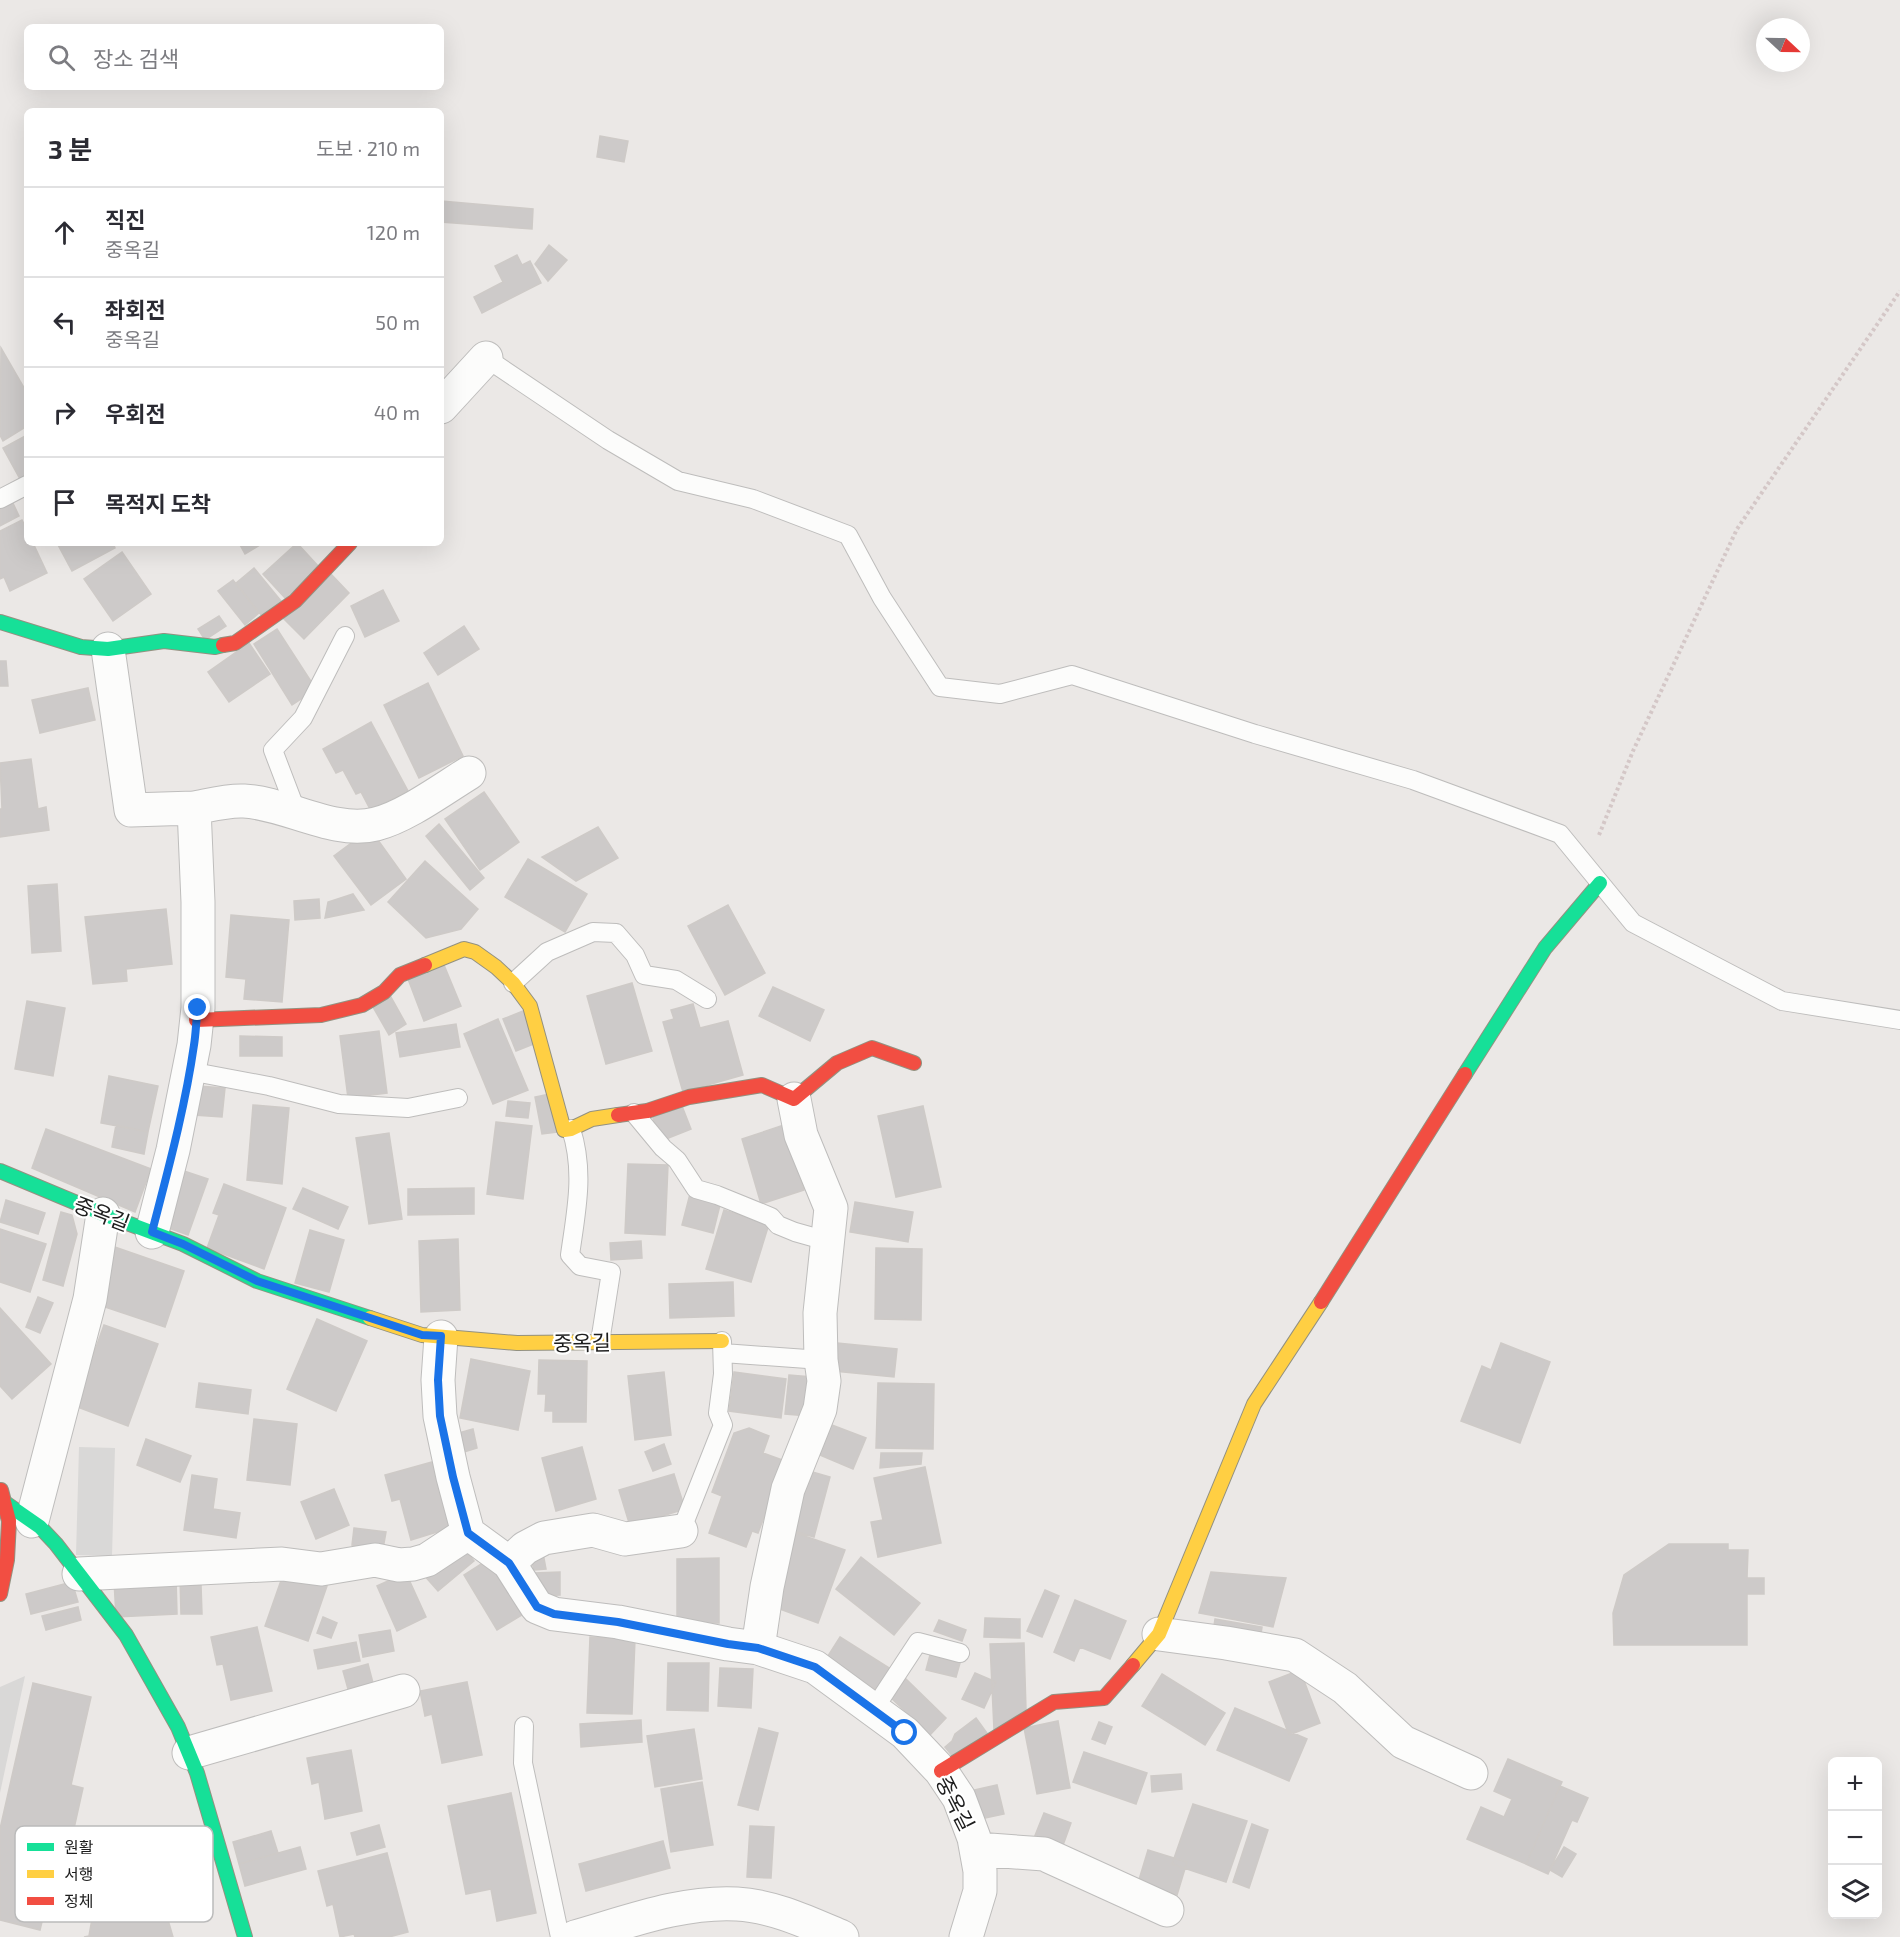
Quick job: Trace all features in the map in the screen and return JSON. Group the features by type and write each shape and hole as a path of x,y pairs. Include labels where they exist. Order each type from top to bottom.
{"street":[{"path":"444,404 486,358"},
{"path":"0,622 81,647 108,649 164,641 215,647 235,643 295,601 347,546"},
{"path":"108,649 131,810 194,808 244,801 348,825 375,825 399,815 469,773"},
{"path":"152,1232 173,1150 189,1071 196,1020 198,902 194,808"},
{"path":"941,1772 1054,1702 1104,1698 1159,1634 1254,1404 1545,948 1600,883"},
{"path":"196,1020 321,1015 362,1005 384,992 400,975 464,950 475,952 496,967 513,983 530,1006 564,1130 571,1130 592,1119 647,1111 688,1097 762,1085 794,1099"},
{"path":"794,1099 837,1063 872,1048 914,1063"},
{"path":"758,1648 767,1587 788,1489 820,1409 824,1381 820,1312 831,1208 801,1135 794,1099"},
{"name":"중옥길","path":"0,1172 183,1244 257,1281 422,1335 517,1343 600,1342 722,1347"},
{"path":"32,1521 90,1299 103,1214"},
{"path":"79,1574 282,1564 321,1569 375,1560 399,1565 427,1560 468,1533 440,1416 438,1380 441,1336"},
{"path":"0,1486 9,1521 7,1560 0,1594"},
{"path":"4,1502 40,1527 56,1544 126,1635 178,1727 197,1773 213,1826"},
{"path":"509,1563 525,1548 544,1538 592,1530 625,1539 681,1531"},
{"name":"중옥길","path":"468,1533 509,1563 537,1607 554,1614 618,1622 758,1648 815,1667 905,1733 941,1772 959,1798 974,1838 980,1871 980,1891 966,1937"},
{"path":"1159,1634 1294,1655 1345,1688 1403,1742 1471,1773"},
{"path":"189,1753 403,1691"},
{"path":"213,1828 245,1937"},
{"path":"976,1849 1044,1854 1167,1910"},
{"path":"575,1937 670,1910 701,1905 738,1904 787,1914 842,1937"}],"lane":[{"path":"486,358 608,440 678,481 753,499 848,535 882,598 940,687 1000,694 1072,675 1255,734 1413,780 1560,834 1633,923 1782,1001 1900,1020"},
{"path":"0,500 24,487"},
{"path":"297,813 273,750 303,718 345,636"},
{"path":"513,983 547,952 593,932 616,933 635,955 644,975 676,980 706,999"},
{"path":"189,1071 269,1086 339,1104 408,1107 458,1098"},
{"path":"634,1113 663,1148 677,1160 696,1189 771,1217 778,1225 795,1232 827,1241"},
{"path":"571,1130 578,1150 580,1174 570,1255 580,1266 611,1272 600,1342"},
{"path":"681,1531 723,1425 718,1413 723,1374 722,1347 821,1360"},
{"path":"874,1709 918,1642 960,1653"},
{"path":"524,1726 523,1763 560,1937"}],"path":[{"path":"1586,866 1633,751 1737,529 1900,291"}],"shaded area":[{"path":"79,1447 115,1448 112,1556 76,1555"},
{"path":"25,1676 0,1793 0,1687"}],"building":[{"path":"600,136 628,141 624,162 597,157"},
{"path":"444,201 533,209 532,229 444,222"},
{"path":"549,245 567,260 548,281 535,264"},
{"path":"517,255 522,265 530,261 541,283 482,313 474,297 503,282 495,266"},
{"path":"1,348 24,388 24,428 3,441 0,435"},
{"path":"24,437 24,477 20,479 3,448"},
{"path":"12,501 19,516 0,526 0,507"},
{"path":"22,520 24,546 34,546 47,573 10,591 4,577 0,579 0,531"},
{"path":"59,546 114,546 115,548 72,571"},
{"path":"241,546 258,546 245,554"},
{"path":"294,546 300,546 319,567 285,598 263,574"},
{"path":"122,552 151,594 113,621 84,579"},
{"path":"254,568 281,601 262,616 236,583"},
{"path":"330,573 349,593 304,639 284,619"},
{"path":"233,580 259,613 245,625 218,591"},
{"path":"383,590 399,621 365,637 351,606"},
{"path":"219,616 226,626 205,640 198,629"},
{"path":"464,626 479,649 438,675 424,653"},
{"path":"277,629 316,689 292,705 254,644"},
{"path":"249,643 270,674 229,702 208,672"},
{"path":"0,661 6,661 8,686 0,686"},
{"path":"428,683 463,756 419,778 384,705"},
{"path":"88,688 95,720 40,733 32,700"},
{"path":"371,722 408,791 371,811 361,792 356,794 343,770 336,773 323,749"},
{"path":"31,759 38,809 46,807 49,830 0,837 0,809 2,809 0,763"},
{"path":"484,792 519,842 480,870 445,819"},
{"path":"439,824 484,878 470,890 426,836"},
{"path":"598,827 618,858 576,881 542,857"},
{"path":"370,829 406,879 371,905 334,856"},
{"path":"528,859 587,894 565,932 505,897"},
{"path":"425,861 478,909 461,929 426,938 388,902"},
{"path":"57,884 61,951 32,953 28,886"},
{"path":"353,894 364,910 325,918 328,902"},
{"path":"319,899 320,918 295,920 294,901"},
{"path":"728,905 765,973 725,995 688,926"},
{"path":"166,909 172,964 126,969 127,981 93,984 85,917"},
{"path":"231,915 289,920 282,1002 244,999 246,979 226,977"},
{"path":"444,965 461,1006 424,1021 408,979"},
{"path":"632,983 652,1051 606,1064 587,996"},
{"path":"773,987 824,1010 810,1041 759,1016"},
{"path":"391,997 406,1024 389,1035 373,1007"},
{"path":"27,1001 65,1008 53,1076 15,1069"},
{"path":"693,1004 700,1028 728,1021 743,1075 683,1092 663,1022 674,1019 671,1010"},
{"path":"523,1011 536,1043 516,1051 503,1019"},
{"path":"498,1019 528,1090 493,1104 464,1034"},
{"path":"456,1024 460,1047 400,1057 396,1033"},
{"path":"379,1031 387,1093 348,1098 340,1036"},
{"path":"240,1036 282,1037 282,1056 240,1056"},
{"path":"109,1076 158,1086 148,1132 101,1123"},
{"path":"197,1086 225,1088 222,1117 194,1115"},
{"path":"550,1094 557,1132 542,1134 535,1097"},
{"path":"508,1101 530,1103 528,1118 506,1116"},
{"path":"253,1105 289,1108 282,1184 247,1180"},
{"path":"682,1106 691,1129 661,1141 653,1118"},
{"path":"923,1106 941,1187 896,1197 878,1116"},
{"path":"496,1122 532,1126 523,1199 487,1194"},
{"path":"116,1125 148,1132 144,1154 112,1147"},
{"path":"784,1125 804,1190 761,1204 742,1139"},
{"path":"46,1129 151,1169 135,1212 32,1168"},
{"path":"389,1133 402,1219 369,1224 356,1138"},
{"path":"628,1164 668,1165 665,1235 625,1233"},
{"path":"181,1170 208,1179 188,1235 166,1227"},
{"path":"224,1184 286,1208 264,1269 207,1248 219,1215 213,1213"},
{"path":"303,1188 348,1207 338,1229 293,1209"},
{"path":"474,1188 474,1214 408,1215 408,1189"},
{"path":"690,1194 721,1201 713,1233 682,1225"},
{"path":"6,1200 45,1213 38,1234 0,1222"},
{"path":"855,1202 913,1212 908,1242 850,1232"},
{"path":"724,1210 769,1224 751,1282 706,1269"},
{"path":"61,1212 72,1215 77,1234 63,1286 43,1280"},
{"path":"0,1229 46,1244 30,1292 0,1282"},
{"path":"310,1230 344,1240 329,1292 295,1283"},
{"path":"458,1239 460,1310 421,1312 419,1241"},
{"path":"641,1241 642,1258 611,1260 610,1243"},
{"path":"109,1245 184,1271 165,1327 105,1307"},
{"path":"876,1248 922,1249 921,1320 875,1319"},
{"path":"733,1282 734,1316 670,1318 669,1284"},
{"path":"38,1297 53,1303 40,1333 26,1327"},
{"path":"0,1308 51,1364 12,1399 0,1386"},
{"path":"317,1319 367,1341 336,1411 287,1389"},
{"path":"104,1325 158,1344 128,1426 75,1406"},
{"path":"837,1343 897,1349 894,1377 834,1371"},
{"path":"1501,1343 1550,1362 1520,1443 1461,1421 1482,1366 1491,1370"},
{"path":"471,1359 530,1371 518,1430 460,1418"},
{"path":"539,1360 587,1361 586,1422 553,1422 553,1411 545,1411 546,1394 538,1394"},
{"path":"664,1372 671,1435 635,1440 628,1376"},
{"path":"734,1372 786,1379 781,1418 729,1411"},
{"path":"789,1375 812,1377 808,1416 785,1414"},
{"path":"199,1383 251,1390 248,1414 196,1407"},
{"path":"878,1383 934,1384 933,1449 876,1448"},
{"path":"254,1419 297,1424 290,1485 247,1480"},
{"path":"824,1422 866,1438 853,1469 813,1452"},
{"path":"749,1428 769,1436 763,1453 785,1461 758,1533 752,1531 746,1547 709,1533 722,1496 712,1492 734,1433"},
{"path":"473,1429 477,1448 454,1455 448,1436"},
{"path":"146,1439 191,1456 180,1482 137,1465"},
{"path":"664,1444 671,1464 653,1471 645,1452"},
{"path":"582,1447 596,1499 556,1511 542,1458"},
{"path":"881,1453 922,1453 921,1464 880,1468"},
{"path":"432,1462 450,1528 411,1540 400,1499 392,1501 385,1475"},
{"path":"925,1467 941,1543 878,1557 871,1522 883,1520 874,1478"},
{"path":"802,1469 830,1477 814,1537 786,1529"},
{"path":"674,1474 685,1509 630,1526 619,1490"},
{"path":"192,1475 217,1479 213,1509 240,1513 236,1538 184,1530"},
{"path":"334,1489 349,1525 316,1539 301,1502"},
{"path":"354,1528 386,1532 383,1549 352,1545"},
{"path":"796,1533 845,1550 818,1623 769,1605"},
{"path":"460,1544 474,1561 438,1591 423,1574"},
{"path":"1669,1544 1728,1544 1728,1550 1748,1550 1747,1578 1764,1578 1764,1594 1747,1594 1747,1645 1614,1645 1613,1613 1624,1575"},
{"path":"542,1548 546,1569 534,1570 530,1555"},
{"path":"492,1557 530,1610 497,1630 464,1575"},
{"path":"861,1557 920,1603 894,1635 836,1589"},
{"path":"719,1558 719,1623 677,1623 677,1559"},
{"path":"284,1572 327,1586 308,1641 265,1626"},
{"path":"560,1572 560,1595 535,1596 534,1573"},
{"path":"1211,1572 1286,1578 1273,1627 1199,1613"},
{"path":"406,1573 426,1617 397,1631 377,1586"},
{"path":"193,1576 194,1586 201,1585 202,1614 181,1614 180,1577"},
{"path":"176,1577 177,1614 116,1617 114,1580"},
{"path":"72,1582 78,1602 31,1614 26,1594"},
{"path":"1045,1590 1059,1596 1042,1637 1027,1631"},
{"path":"1075,1600 1126,1621 1110,1659 1080,1647 1074,1661 1054,1652"},
{"path":"78,1607 81,1620 46,1630 42,1616"},
{"path":"323,1617 337,1623 331,1638 317,1633"},
{"path":"985,1618 1020,1619 1020,1638 984,1637"},
{"path":"1215,1619 1262,1627 1260,1640 1213,1632"},
{"path":"939,1620 966,1630 962,1641 934,1631"},
{"path":"257,1627 272,1691 231,1700 223,1664 217,1665 211,1637"},
{"path":"390,1630 394,1651 363,1657 359,1635"},
{"path":"590,1637 635,1639 632,1714 587,1713"},
{"path":"840,1637 894,1671 880,1692 826,1659"},
{"path":"356,1642 360,1661 318,1669 314,1650"},
{"path":"1024,1643 1026,1710 994,1730 990,1644"},
{"path":"930,1655 960,1663 956,1677 926,1670"},
{"path":"668,1663 709,1663 708,1711 667,1710"},
{"path":"368,1664 373,1683 348,1689 343,1671"},
{"path":"720,1668 753,1669 751,1708 718,1706"},
{"path":"1300,1670 1320,1723 1289,1735 1269,1682"},
{"path":"975,1673 996,1682 984,1708 962,1699"},
{"path":"1162,1674 1225,1713 1205,1745 1142,1706"},
{"path":"905,1678 946,1718 930,1735 888,1695"},
{"path":"467,1682 482,1755 442,1763 432,1714 425,1716 420,1691"},
{"path":"33,1683 91,1697 71,1785 83,1788 75,1826 15,1826 15,1922 42,1922 40,1930 0,1920 0,1829"},
{"path":"1235,1708 1307,1739 1289,1781 1217,1750"},
{"path":"976,1718 987,1733 954,1758 945,1747 952,1741 955,1734"},
{"path":"641,1720 642,1742 581,1747 580,1724"},
{"path":"1058,1721 1070,1788 1037,1794 1024,1728"},
{"path":"1099,1722 1112,1727 1105,1744 1092,1739"},
{"path":"759,1728 778,1733 758,1810 738,1805"},
{"path":"694,1729 702,1779 655,1787 647,1736"},
{"path":"351,1750 362,1811 325,1819 319,1782 312,1784 307,1758"},
{"path":"1084,1752 1147,1773 1136,1804 1073,1782"},
{"path":"1508,1759 1562,1782 1526,1864 1467,1839 1481,1807 1504,1817 1512,1799 1494,1791"},
{"path":"1181,1774 1182,1789 1152,1792 1151,1776"},
{"path":"702,1782 713,1845 671,1852 661,1789"},
{"path":"997,1785 1004,1814 980,1819 974,1790"},
{"path":"1560,1786 1588,1798 1577,1822 1572,1820 1548,1874 1526,1864"},
{"path":"511,1793 536,1913 497,1921 491,1889 466,1894 448,1806"},
{"path":"1193,1804 1247,1821 1226,1882 1172,1864"},
{"path":"1044,1813 1071,1823 1062,1848 1034,1838"},
{"path":"1252,1824 1268,1830 1249,1888 1233,1882"},
{"path":"379,1825 385,1847 357,1855 351,1833"},
{"path":"750,1826 774,1827 771,1878 747,1877"},
{"path":"271,1831 278,1853 239,1864 233,1842"},
{"path":"663,1841 670,1868 586,1891 579,1864"},
{"path":"300,1847 306,1869 245,1886 239,1864"},
{"path":"1564,1847 1576,1854 1562,1877 1550,1870"},
{"path":"1148,1850 1187,1862 1177,1895 1138,1883"},
{"path":"387,1853 408,1932 389,1937 355,1937 354,1934 340,1937 333,1904 327,1906 318,1871"},
{"path":"91,1922 169,1922 173,1937 84,1937 89,1936"}],"traffic: fast":[{"path":"0,622 81,647 108,649 164,641 215,647 223,645"},
{"path":"1465,1074 1545,948 1600,883"},
{"path":"0,1171 183,1244 257,1281 370,1318"},
{"path":"4,1502 40,1527 56,1544 126,1635 178,1727 197,1773 213,1826"},
{"path":"213,1828 245,1937"}],"traffic: slow":[{"path":"425,965 464,949 475,952 513,983 530,1006 564,1130 592,1119 618,1115"},
{"path":"1133,1665 1159,1634 1254,1404 1321,1302"},
{"path":"370,1318 422,1335 517,1343 722,1341"}],"traffic: jam":[{"path":"223,645 235,643 295,601 347,546"},
{"path":"196,1020 321,1015 362,1005 384,992 400,975 425,965"},
{"path":"618,1115 647,1111 689,1097 762,1085 794,1099 837,1063 872,1048 914,1063"},
{"path":"1321,1302 1465,1074"},
{"path":"0,1594 7,1560 9,1521 1,1490"},
{"path":"941,1771 1054,1702 1104,1698 1133,1665"}],"route":[{"path":"198,1008 194,1045 173,1150 152,1232 183,1244 257,1281 422,1335 441,1336 438,1380 440,1416 468,1533 509,1563 537,1607 554,1614 618,1622 758,1648 815,1667 905,1733"}]}
